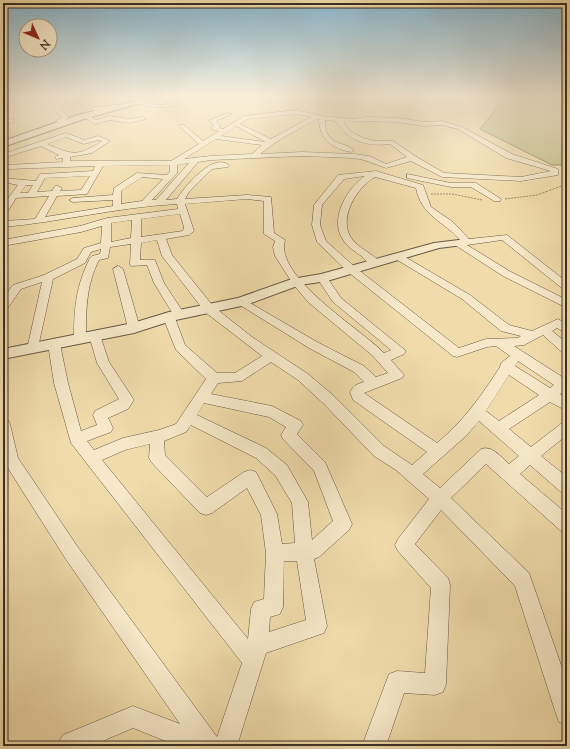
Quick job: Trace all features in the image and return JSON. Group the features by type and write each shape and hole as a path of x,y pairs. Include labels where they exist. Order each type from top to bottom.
{"street":[{"path":"4,143 36,131"},
{"path":"188,131 203,144"},
{"path":"173,163 225,131"},
{"path":"248,131 268,142"},
{"path":"3,306 17,287 48,278 81,261 87,250 106,244 186,233 189,231 180,201 186,191 210,167 254,158 268,142 291,131"},
{"path":"322,131 323,142"},
{"path":"347,131 350,135 379,144 391,142 412,158 442,175 522,179 555,172 554,169 509,156 465,131"},
{"path":"3,156 66,135 84,142 98,138 107,141 90,152 67,160 7,167 3,169"},
{"path":"215,137 268,142"},
{"path":"311,154 323,142"},
{"path":"323,142 340,149 362,151 386,166"},
{"path":"41,144 67,160 80,164 173,163 196,160 311,154 354,156 366,158 420,179 451,185 473,185 497,199"},
{"path":"3,160 27,163 186,155"},
{"path":"375,262 350,243 345,234 344,223 346,206 356,187 386,166 412,158"},
{"path":"158,202 196,160"},
{"path":"145,203 174,171 173,163"},
{"path":"31,195 45,171 75,170 80,164"},
{"path":"13,196 84,192 100,164"},
{"path":"3,180 24,183 96,173"},
{"path":"567,304 507,274 463,242 448,222 428,209 422,198 420,187 375,174 359,174 340,178 318,205 316,225 322,242 352,270 457,353 486,343 520,342 558,323 567,330"},
{"path":"117,202 117,190 140,175 169,177"},
{"path":"38,221 54,193 66,176"},
{"path":"3,212 13,196 24,183"},
{"path":"49,202 145,203 217,200 247,197 268,199 269,234 280,240 278,247 280,256 297,282 313,300 382,359 397,375 359,389 357,392 358,396 437,451"},
{"path":"3,224 38,221 117,202"},
{"path":"3,244 81,228 107,221 183,211"},
{"path":"137,217 135,264 151,262 159,284 174,316 180,347 214,378 237,378 271,356"},
{"path":"80,338 80,294 85,277 95,258 105,256 107,221"},
{"path":"161,237 167,256 209,309 248,340 303,377 329,400 379,451 412,474 440,498 522,580 567,714"},
{"path":"3,354 134,328 174,316 240,302 297,282 322,278 438,245 504,237 567,287"},
{"path":"397,256 466,297 505,328 538,333 567,350"},
{"path":"118,269 134,328"},
{"path":"33,349 48,278"},
{"path":"322,278 337,300 400,351 382,359"},
{"path":"240,302 313,345 359,369 375,384"},
{"path":"76,439 106,428 100,415 123,405 127,400 103,363 95,335"},
{"path":"498,342 518,353 565,386 498,429"},
{"path":"54,344 61,383 76,439 256,654"},
{"path":"412,474 461,432 478,412 506,366 518,353"},
{"path":"506,366 567,406"},
{"path":"92,458 124,444 157,437 181,428 214,378"},
{"path":"201,397 272,412 296,425 288,435 320,467 343,524 313,551 275,553"},
{"path":"478,412 567,487"},
{"path":"188,417 261,453 281,470 300,502 304,551 317,626 256,654"},
{"path":"3,424 11,460 71,552 209,746"},
{"path":"508,474 529,455 567,427"},
{"path":"157,437 157,458 206,507 250,477 269,514 275,553 273,607 261,609 256,654 225,746"},
{"path":"374,746 397,682 435,684 442,585 404,545 440,498 486,454 567,525"},
{"path":"68,746 71,743 133,717 187,738 198,746"}],"green space":[{"path":"484,131 567,131 567,165 552,165"}]}
